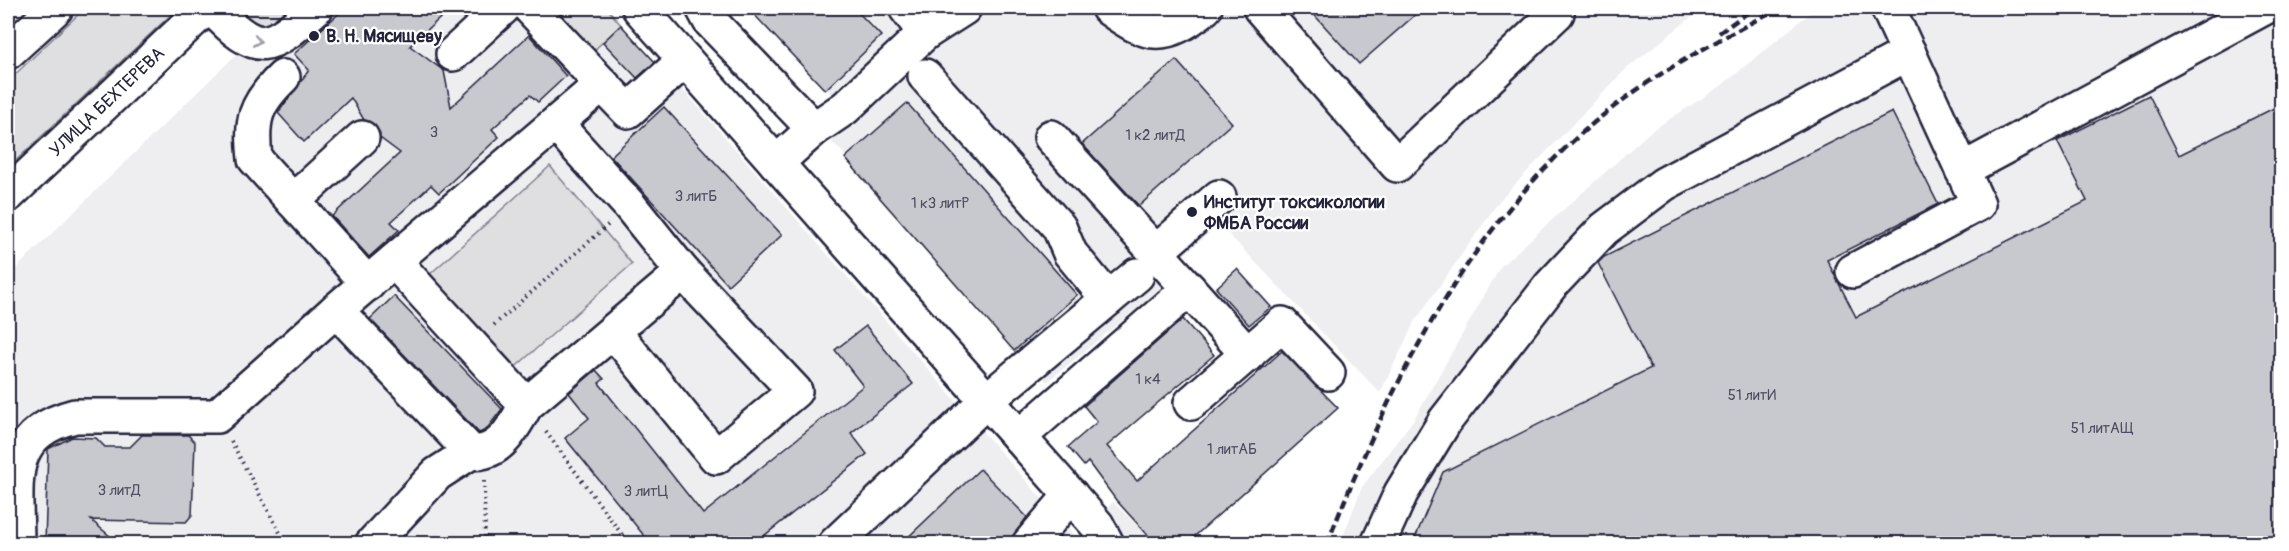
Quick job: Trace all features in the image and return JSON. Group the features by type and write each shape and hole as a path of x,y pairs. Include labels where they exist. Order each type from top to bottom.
{"street":[{"path":"8,51 56,8"},
{"name":"УЛИЦА БЕХТЕРЕВА","path":"8,195 206,8"},
{"path":"212,8 241,36 252,42 266,44 280,39 316,8"},
{"path":"453,54 503,8"},
{"path":"530,8 628,111 685,60"},
{"path":"639,8 1071,495 1102,534"},
{"path":"703,8 710,21 814,129"},
{"path":"776,163 814,129 845,108 915,20 964,8"},
{"path":"1108,8 1131,24 1149,31 1166,31 1183,25 1205,8"},
{"path":"1260,8 1397,165 1557,13 1553,8"},
{"path":"1852,272 1977,204 1888,8"},
{"path":"1962,170 2264,8"},
{"path":"1378,543 1401,493 1445,421 1551,285 1604,229 1664,184 1909,53"},
{"path":"925,76 1059,227 1070,253 1108,300"},
{"path":"283,77 264,96 255,114 252,132 255,159 368,284"},
{"path":"17,543 17,475 20,458 28,442 40,429 54,421 75,416 218,416 336,310 602,84"},
{"path":"556,124 630,206 683,272 795,391 716,458 614,332"},
{"path":"1051,137 1147,264 1189,288 1248,355"},
{"path":"293,201 362,138"},
{"path":"835,543 987,400 1108,300 1219,197"},
{"path":"394,261 526,405"},
{"path":"372,543 437,474 477,453 494,449 515,426 526,405 683,272"},
{"path":"1019,437 1189,288"},
{"path":"336,310 477,453"},
{"path":"1191,403 1282,324 1328,372"},
{"path":"1029,543 1071,495"}],"path":[{"path":"471,345 630,206"},
{"path":"526,405 629,543"},
{"path":"218,416 285,543"},
{"path":"477,453 485,543"}],"shaded area":[{"path":"85,8 178,8 8,168 8,81"},
{"path":"251,8 290,8 266,30 238,20"},
{"path":"284,8 607,8 667,76 687,94 1077,539 1113,502 1155,543 8,544 8,276"},
{"path":"547,8 607,8 621,25 591,53"},
{"name":"Институт токсикологии ФМБА России","path":"748,8 1703,8 1625,70 1500,200 1415,321 1380,393 1219,224 1182,257 1176,275 1163,287 1047,382 1017,349 1014,350 831,141 855,119"},
{"path":"1816,8 2281,8 2281,543 1340,544 1362,487 1414,419 1501,266 1651,131 1721,86"},
{"path":"550,166 632,264 511,371 429,275"}],"building":[{"path":"345,8 451,8 410,46 444,71 451,107 529,35 566,76 538,102 530,95 492,129 499,137 439,193 431,185 391,222 399,230 369,257 332,216 400,153 380,138 375,125 364,120 351,98 304,142 278,113 309,70 294,54"},
{"path":"748,8 854,8 881,36 825,90"},
{"path":"1308,8 1423,8 1359,64"},
{"path":"621,25 655,62 637,78 603,42"},
{"path":"1176,60 1232,123 1139,206 1082,144"},
{"path":"2149,95 2179,155 2282,104 2282,543 1413,543 1443,472 1651,368 1598,263 1604,257 1892,112 1938,204 1827,260 1856,317 2087,201 2057,141"},
{"path":"907,103 1077,295 1014,351 845,158"},
{"path":"664,107 782,235 728,285 611,156"},
{"path":"1237,269 1271,307 1249,325 1216,288"},
{"path":"394,296 502,409 486,430 479,433 370,319"},
{"path":"1183,319 1214,355 1107,446 1137,481 1282,351 1338,408 1187,543 1155,543 1116,500 1088,462 1084,466 1068,447 1097,422 1084,406"},
{"path":"866,326 913,384 851,433 867,454 755,543 650,543 565,438 589,418 569,393 596,370 604,379 599,383 703,514 863,386 835,350"},
{"path":"142,435 188,435 195,442 192,515 186,522 91,520 118,543 45,543 48,449 72,437 96,438 105,447 130,447"},
{"path":"980,469 1027,517 1011,539 1006,543 902,543"}],"railway":[{"path":"1719,33 1754,8"},
{"path":"1327,544 1380,420 1444,300 1482,244 1524,192 1570,143 1623,100 1679,63 1778,8"}],"place":[{"name":"В. Н. Мясищеву","path":"314,36"},
{"name":"Институт токсикологии ФМБА России","path":"1192,212"}]}
